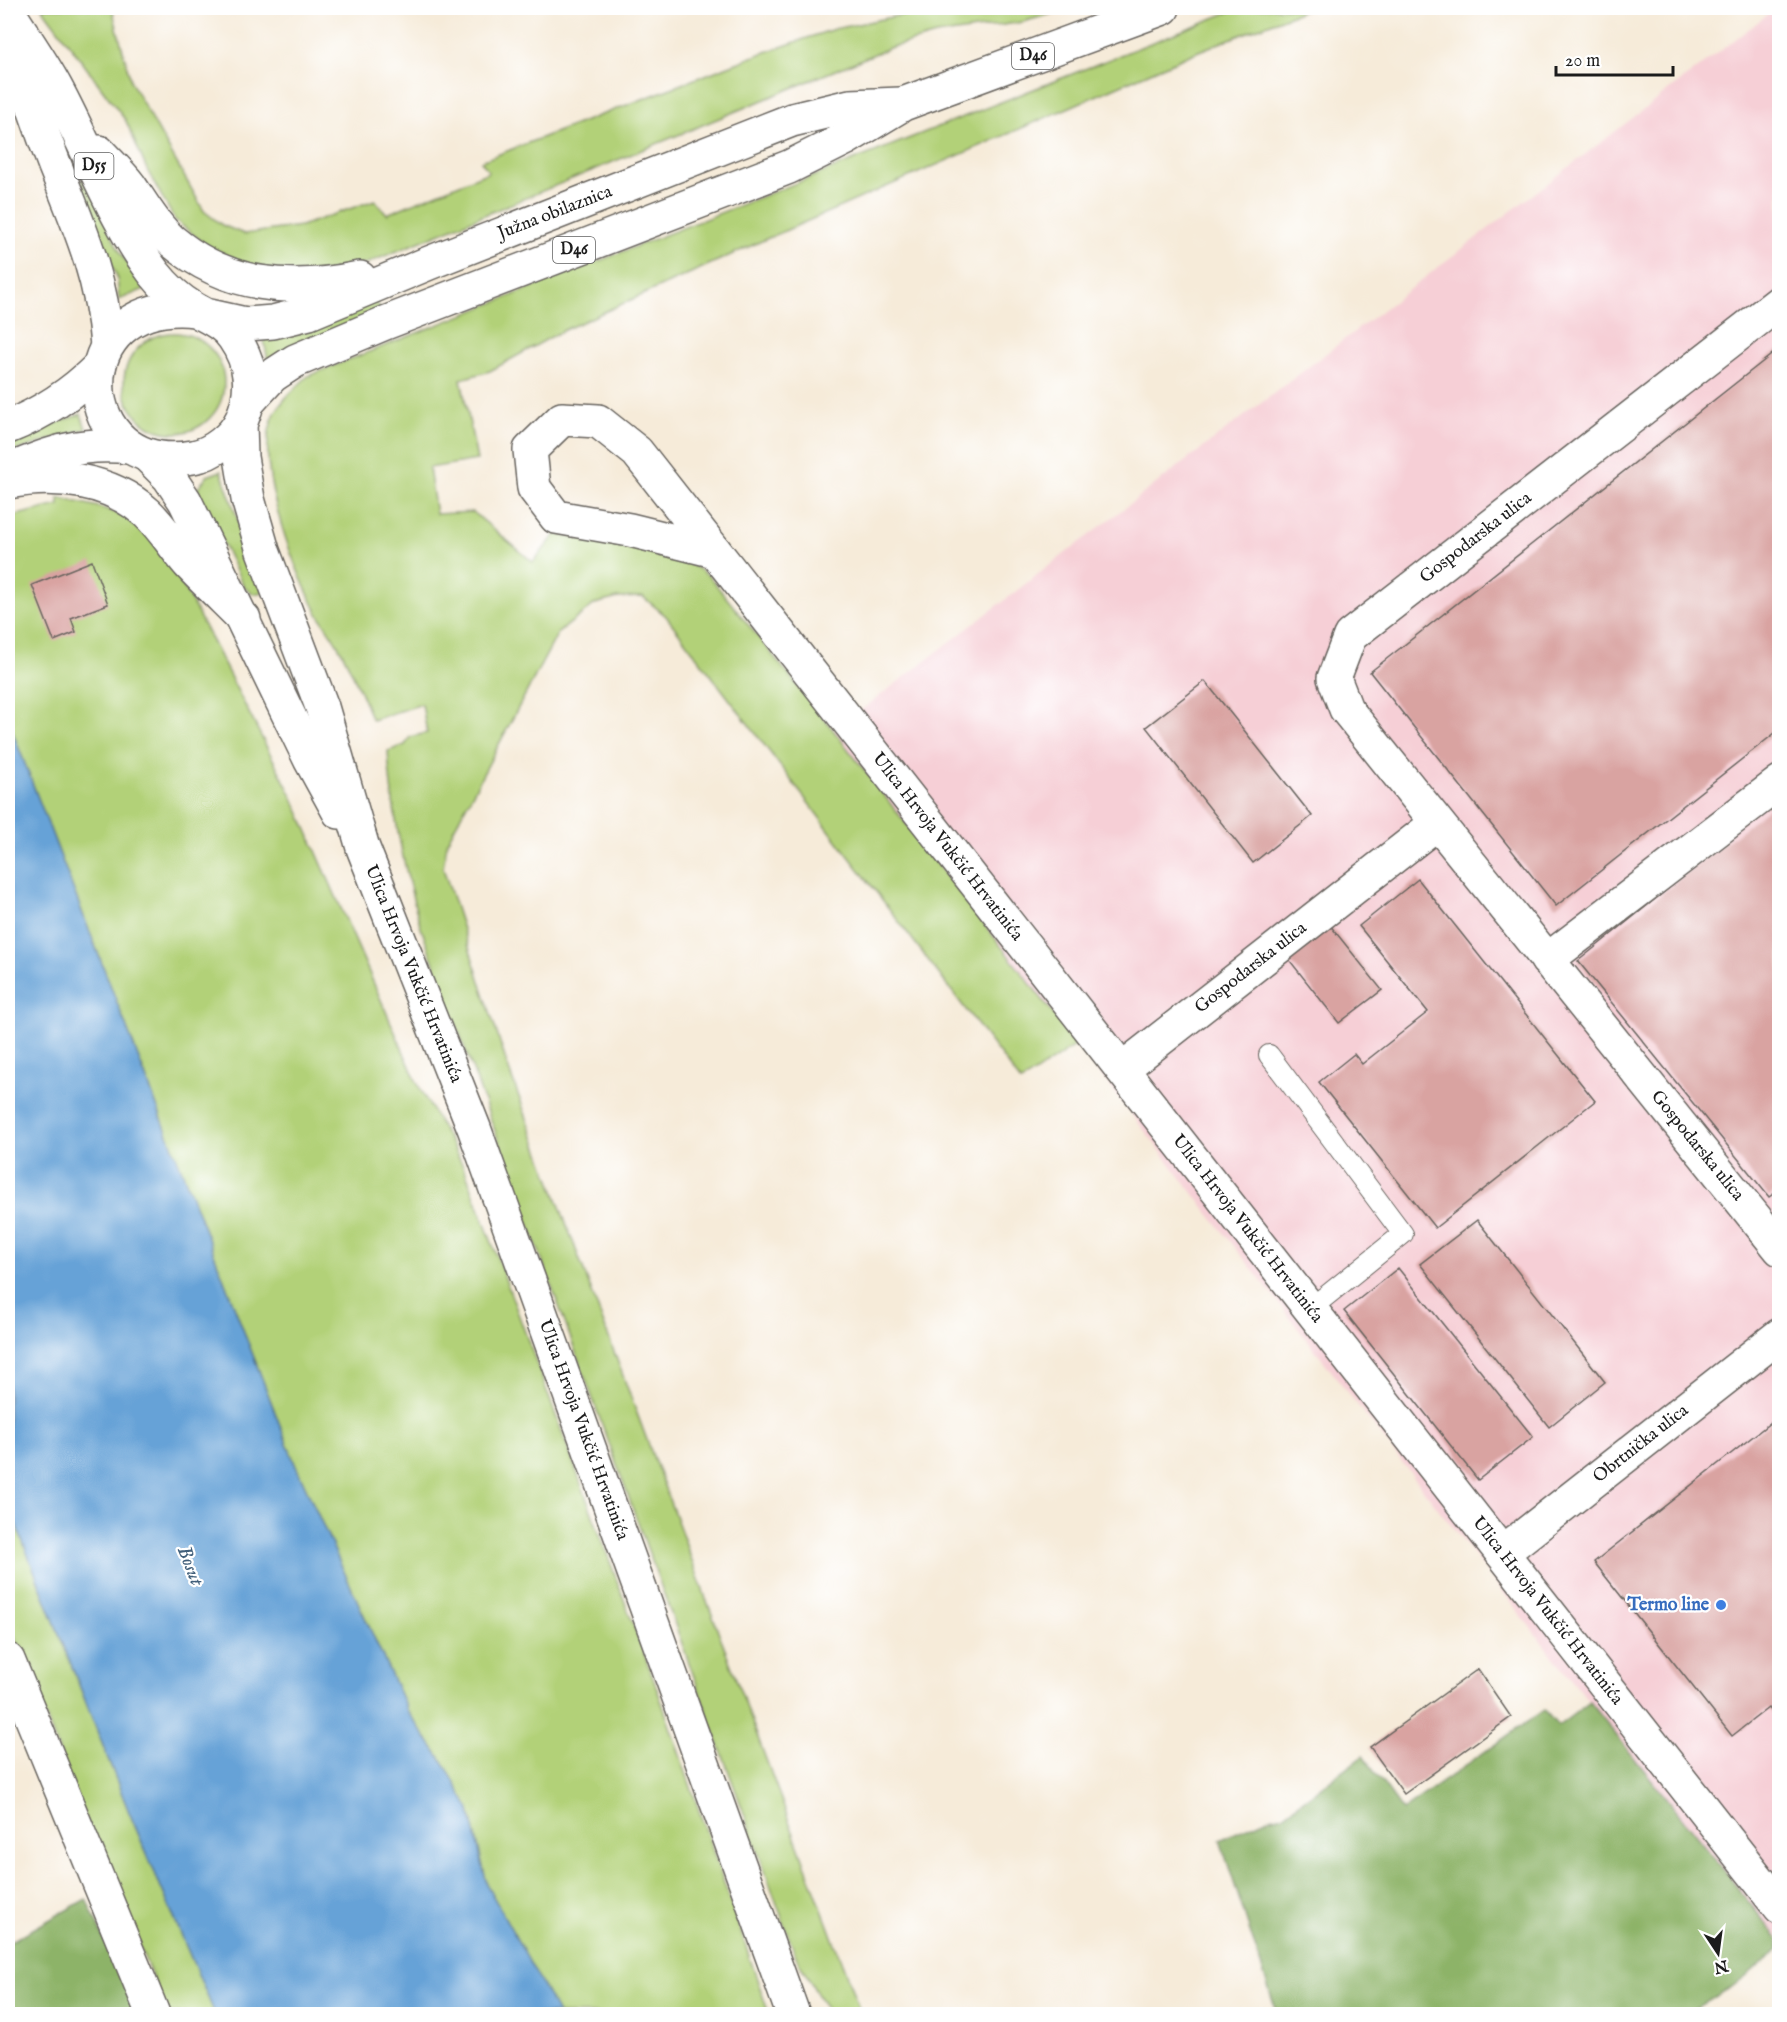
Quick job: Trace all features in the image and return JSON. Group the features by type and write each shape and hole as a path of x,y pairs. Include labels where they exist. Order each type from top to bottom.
{"main road":[{"name":"Južna obilaznica","path":"244,412 272,376 295,361 385,322 789,167 845,139 903,104 1163,8"},
{"name":"D55","path":"8,11 55,87 140,253 170,291 230,331 244,352 250,376 244,412"},
{"name":"D55","path":"8,24 28,91 90,255 102,296 103,356 97,389 102,411 113,431 139,452"},
{"name":"Južna obilaznica","path":"202,313 246,324 273,322 309,314 429,263 792,120 850,106 903,104"},
{"path":"74,126 129,184 153,220 172,241 225,272 254,282 286,287 328,285 429,263"},
{"name":"Gospodarska ulica","path":"1779,302 1350,636 1334,678 1346,709 1779,1249"},
{"path":"8,427 30,418 80,386 123,326 145,313 170,307 202,313"},
{"path":"8,471 70,448 100,444 175,461 201,456 223,443 244,412"},
{"name":"Ulica Hrvoja Vukčić Hrvatinića","path":"244,412 241,457 251,509 263,551 322,707 363,848 474,1128 793,2014"},
{"name":"Ulica Hrvoja Vukčić Hrvatinića","path":"715,551 630,530 556,517 534,488 530,450 562,419 598,422 637,452 715,551 1122,1069 1310,1309 1502,1553 1779,1907"},
{"name":"Ulica Hrvoja Vukčić Hrvatinića","path":"139,452 169,477 185,501 310,759 334,804 363,848"},
{"path":"8,482 29,478 60,477 88,483 117,494 145,511 166,532 187,561 244,619"},
{"path":"1547,960 1779,782"},
{"name":"Gospodarska ulica","path":"1122,1069 1437,823"},
{"name":"Obrtnička ulica","path":"1502,1553 1779,1335"},
{"path":"8,1660 153,2014"}],"lane":[{"path":"1269,1054 1403,1234 1310,1309"}],"shaded area":[{"path":"1776,8 1779,8 1779,1940 1541,1641 834,731"}],"green space":[{"path":"42,8 112,8 131,82 204,211 222,225 244,234 301,226 375,200 387,214 489,172 481,161 760,54 834,29 935,8 1072,8 1023,22 936,35 889,48 368,263 309,275 251,266 208,246 175,220 147,170 126,121"},
{"path":"1239,8 1310,8 1199,51 764,240 562,331 490,371 461,379 477,460 429,468 436,514 473,512 533,562 556,534 656,552 693,566 709,576 834,731 1077,1044 1021,1082 666,616 643,597 618,598 595,604 558,633 447,842 443,868 509,1070 861,2014 829,2014 797,1959 421,928 400,841 392,796 388,751 405,745 410,737 427,733 422,704 372,720 345,657 317,612 295,564 277,511 271,483 268,456 269,432 278,408 308,376"},
{"path":"87,173 119,249 137,276 149,287 119,300 117,277 76,187"},
{"path":"376,301 382,313 268,361 263,336"},
{"path":"174,333 202,341 216,355 224,383 216,411 202,425 174,433 146,425 132,411 124,383 132,355 146,341"},
{"path":"81,414 86,429 8,453 8,441"},
{"path":"221,471 263,592 253,594 244,587 197,489 207,476"},
{"path":"59,498 93,505 119,514 142,529 167,554 293,798 415,1078 465,1170 660,1697 769,2014 558,2014 487,1885 470,1810 444,1763 408,1712 295,1464 8,720 8,517 59,505"},
{"path":"8,1504 129,1812 215,2014 168,2014 85,1817 8,1620"},
{"path":"1590,1702 1779,1940 1779,1950 1732,1987 1685,2014 1277,2014 1220,1840 1266,1819 1283,1815 1363,1756 1402,1810 1544,1710 1558,1726"},
{"path":"86,1899 138,2014 8,2014 8,1943"}],"water":[{"name":"Bosut","path":"8,720 295,1464 408,1712 444,1763 470,1810 487,1885 558,2014 215,2014 129,1812 8,1504"}],"building":[{"path":"1780,348 1780,729 1556,906 1370,672"},
{"path":"92,561 108,604 71,618 76,632 54,641 32,585"},
{"path":"1205,681 1312,816 1253,863 1146,727"},
{"path":"1769,808 1780,821 1780,1189 1769,1197 1578,961"},
{"path":"1418,879 1595,1101 1435,1228 1319,1082 1354,1054 1362,1064 1428,1012 1359,926"},
{"path":"1325,919 1382,990 1339,1023 1283,952"},
{"path":"1477,1220 1605,1382 1549,1427 1420,1264"},
{"path":"1398,1268 1533,1437 1478,1480 1344,1311"},
{"path":"1780,1415 1780,1722 1768,1708 1732,1736 1594,1562"},
{"path":"1478,1669 1511,1717 1404,1794 1370,1747"}],"place":[{"name":"Termo line","path":"1721,1605"}]}
